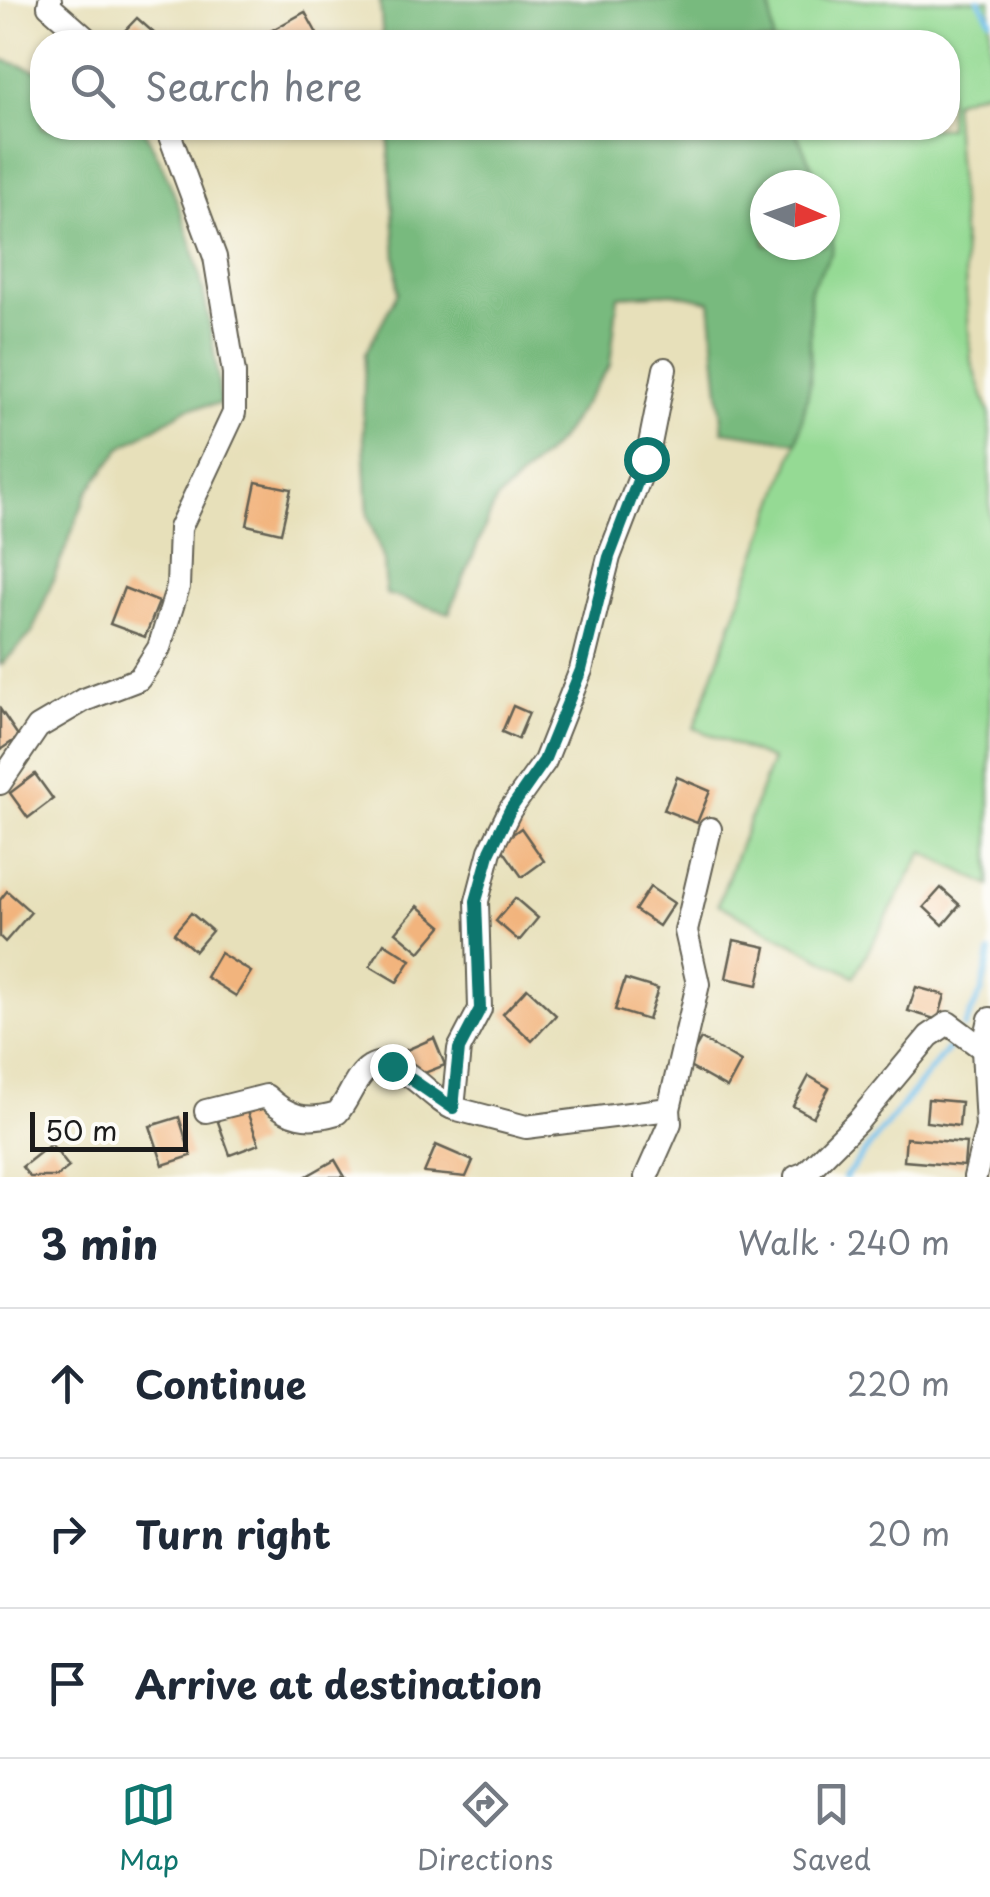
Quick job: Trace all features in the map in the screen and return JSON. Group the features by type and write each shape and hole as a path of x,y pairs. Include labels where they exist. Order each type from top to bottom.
{"street":[{"path":"50,0 49,6 76,30"},
{"path":"0,783 38,728 84,700 139,679 160,648 178,587 180,528 234,413 234,373 215,257 172,140"},
{"path":"453,1108 459,1049 480,1009 476,901 490,851 510,810 544,761 581,670 609,557 646,459 665,369"},
{"path":"646,1177 670,1123 669,1109 698,984 686,930 710,830"},
{"path":"975,1177 986,1127 979,1045 990,1019"},
{"path":"796,1177 860,1120 928,1036 948,1023 979,1045"},
{"path":"206,1111 266,1096 280,1108 312,1120 337,1114 368,1068 379,1063 392,1066 453,1108 526,1126 669,1109"}],"green space":[{"path":"380,0 770,0 772,30 382,30"},
{"path":"770,0 990,0 990,89 960,99 960,30 772,30"},
{"path":"0,59 30,68 30,140 149,140 175,195 196,262 221,404 188,408 121,448 88,491 32,633 0,666"},
{"path":"389,140 799,140 813,170 750,170 750,260 827,260 810,289 810,384 797,442 723,431 710,301 673,293 618,296 610,365 557,443 496,501 449,613 386,594 384,561 368,516 363,419 365,354 398,292"},
{"path":"799,140 956,140 971,360 990,416 990,886 923,852 854,976 718,904 772,760 694,728 797,442 810,384 810,289 827,260 840,260 840,170 813,170"}],"building":[{"path":"305,12 315,30 272,30"},
{"path":"137,18 150,30 126,30"},
{"path":"256,482 291,489 281,533 247,525"},
{"path":"124,588 159,602 145,637 110,624"},
{"path":"513,706 529,713 518,739 502,732"},
{"path":"0,709 19,737 0,750"},
{"path":"35,774 53,799 28,818 10,793"},
{"path":"677,777 710,791 697,823 664,810"},
{"path":"521,828 544,861 522,877 499,844"},
{"path":"650,887 674,903 659,926 635,910"},
{"path":"941,888 960,905 943,925 924,907"},
{"path":"7,891 31,912 5,942 0,937 0,900"},
{"path":"515,898 538,918 519,941 496,921"},
{"path":"418,906 442,926 420,952 396,932"},
{"path":"191,913 212,931 195,951 174,933"},
{"path":"734,940 766,947 758,985 726,978"},
{"path":"384,943 411,960 397,982 370,966"},
{"path":"220,953 251,972 236,996 206,977"},
{"path":"625,979 658,989 648,1020 615,1010"},
{"path":"916,987 945,995 938,1020 908,1011"},
{"path":"527,988 556,1015 532,1041 503,1014"},
{"path":"434,1038 445,1065 412,1078 402,1052"},
{"path":"701,1039 741,1062 727,1088 686,1065"},
{"path":"809,1076 829,1088 813,1117 793,1106"},
{"path":"928,1099 961,1102 959,1126 926,1122"},
{"path":"246,1109 259,1144 230,1155 217,1119"},
{"path":"179,1117 191,1156 163,1165 150,1126"},
{"path":"906,1138 966,1143 964,1166 904,1161"},
{"path":"51,1144 69,1167 56,1177 30,1177 22,1167"},
{"path":"436,1145 473,1161 466,1177 424,1173"},
{"path":"335,1160 345,1177 305,1177"}],"waterway":[{"path":"979,0 990,19"},
{"path":"964,1027 982,991 990,953"},
{"path":"845,1177 957,1037"}],"route":[{"path":"392,1066 453,1108 459,1049 480,1009 476,901 490,851 510,810 544,761 581,670 609,557 646,459"}]}
